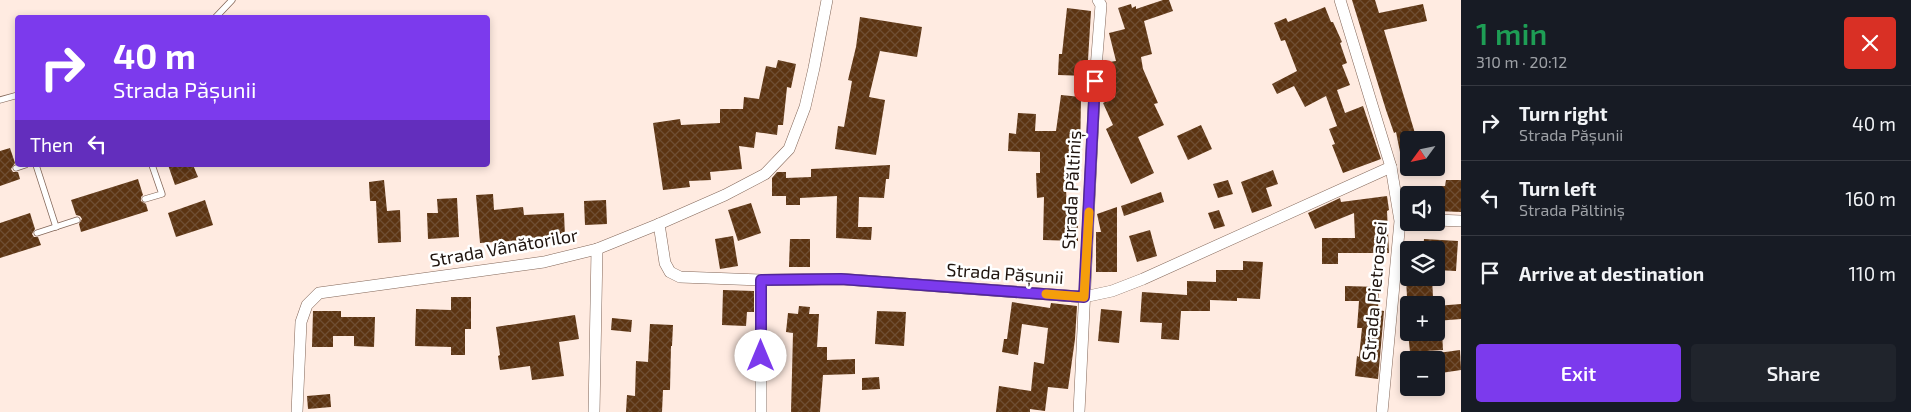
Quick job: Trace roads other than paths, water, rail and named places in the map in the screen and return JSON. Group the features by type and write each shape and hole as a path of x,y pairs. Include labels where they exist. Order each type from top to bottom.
{"street":[{"name":"Strada Vânătorilor","path":"297,412 301,322 307,305 320,294 544,262 597,249 660,224 725,195 766,174 788,149 807,97 827,0"},
{"name":"Strada Păltiniș","path":"1079,412 1095,81 1101,5 1098,0"},
{"name":"Strada Pietroasei","path":"1340,0 1391,167 1400,204"},
{"name":"Strada Pășunii","path":"660,224 665,264 670,272 680,277 761,280 841,279 1084,297 1112,291 1144,279 1391,167"},
{"path":"1445,220 1461,221"},
{"name":"Strada Pietroasei","path":"1382,412 1403,231"},
{"path":"594,412 597,249"},
{"path":"761,280 761,412"}],"lane":[{"path":"218,15 232,0"},
{"path":"0,100 15,95"},
{"path":"37,167 56,227"},
{"path":"145,199 162,194 153,167"},
{"path":"37,233 77,220"}]}
